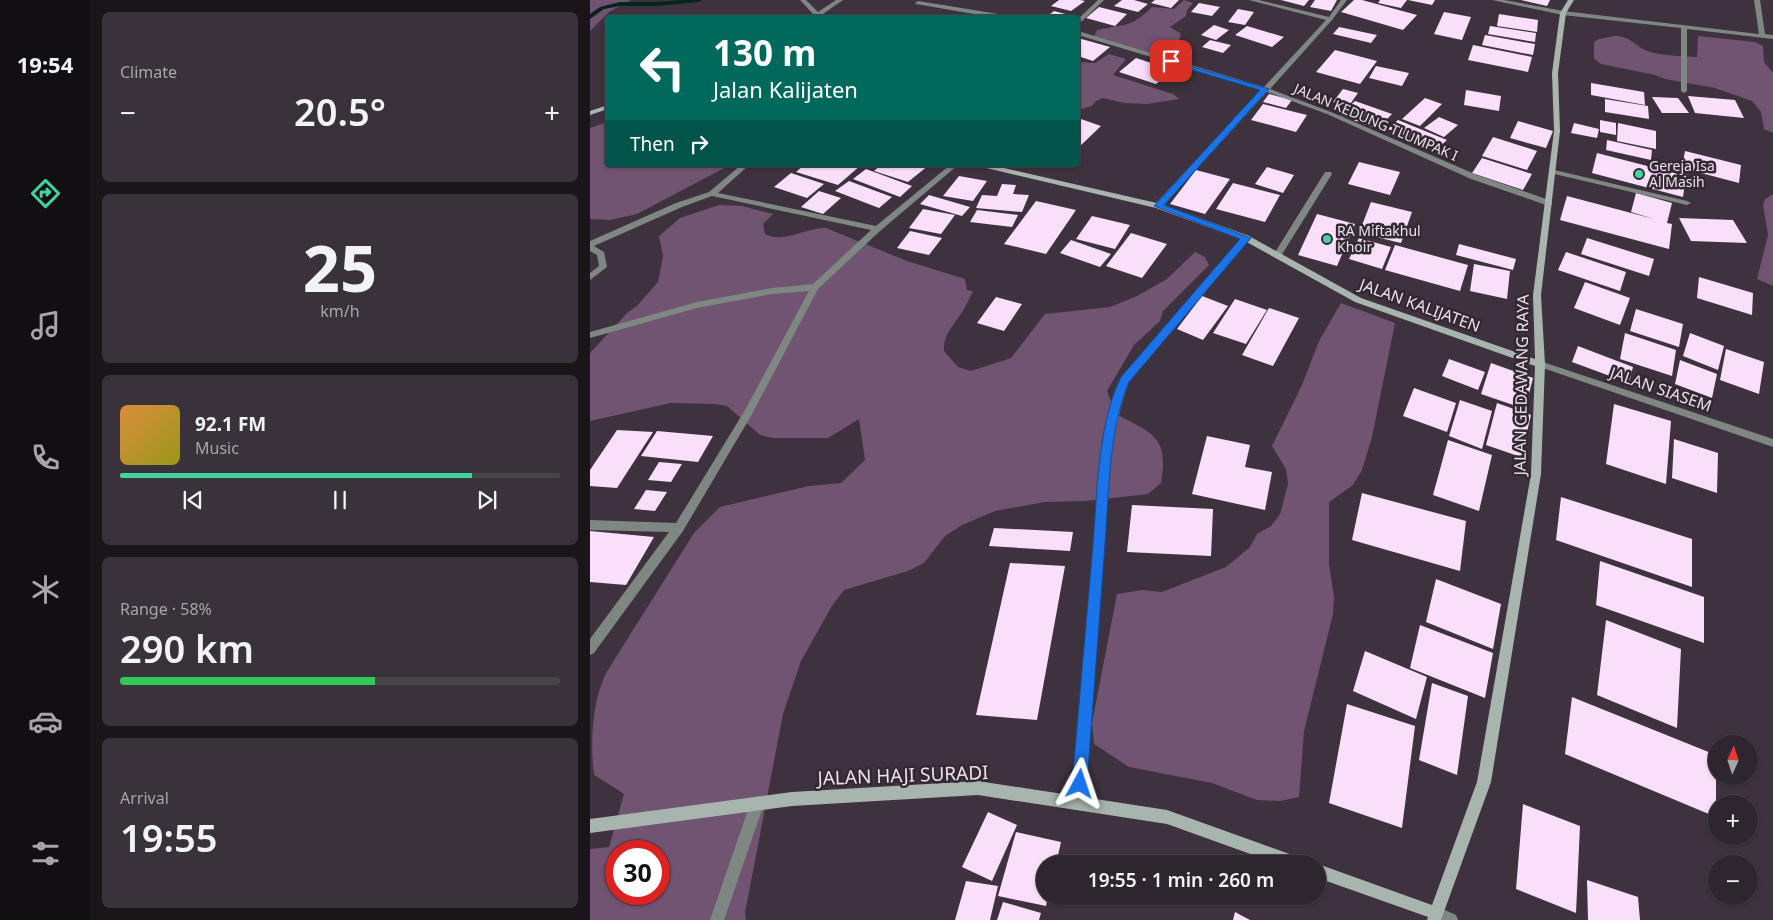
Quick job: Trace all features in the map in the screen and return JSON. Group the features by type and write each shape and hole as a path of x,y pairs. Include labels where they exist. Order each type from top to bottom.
{"street":[{"path":"803,0 813,15"},
{"path":"816,15 840,0"},
{"path":"1080,20 1101,0"},
{"path":"1252,0 1330,19"},
{"path":"1158,206 1330,19 1344,0"},
{"path":"1495,0 1563,13 1773,37"},
{"name":"JALAN GEDAWANG RAYA","path":"1435,917 1484,782 1536,474 1540,364 1537,295 1554,171 1557,130 1555,73 1563,13 1571,0"},
{"path":"1757,0 1762,36"},
{"path":"918,3 992,15"},
{"path":"1684,27 1684,91"},
{"name":"JALAN KEDUNG TLUMPAK I","path":"1080,34 1265,89 1329,113 1474,177 1549,203"},
{"path":"590,113 605,108"},
{"path":"590,277 603,267 601,254 590,246 680,205 712,194 743,167"},
{"path":"590,649 679,528 748,413 814,287 877,229 952,167"},
{"name":"JALAN KALIJATEN","path":"991,167 1158,206 1246,238 1358,300 1540,364"},
{"path":"1554,171 1687,203"},
{"path":"1278,254 1328,174"},
{"path":"712,194 877,229"},
{"path":"1078,803 1103,498 1115,402 1125,380 1246,238"},
{"path":"590,335 698,306 772,291 814,287"},
{"name":"JALAN SIASEM","path":"1540,364 1773,443"},
{"path":"590,525 679,528"},
{"name":"JALAN HAJI SURADI","path":"590,826 792,799 978,788 1167,816 1273,855"},
{"path":"717,920 757,804"},
{"path":"1326,874 1435,917 1450,920"}],"shaded area":[{"path":"590,0 631,0 605,15 590,31"},
{"path":"1184,0 1193,3 1187,10 1186,16 1170,27 1181,34 1176,51 1157,55 1094,36 1097,30 1121,26 1138,19 1152,7 1174,9"},
{"path":"1614,36 1630,40 1650,52 1679,56 1697,57 1698,36 1755,42 1763,46 1764,62 1773,73 1773,133 1764,129 1761,112 1752,101 1715,88 1601,64 1594,59 1594,42"},
{"path":"1109,54 1126,59 1113,75 1173,94 1179,99 1147,104 1124,103 1103,98 1096,101 1092,106 1080,109 1080,62 1095,63"},
{"path":"605,123 605,167 726,167 637,214 610,220 590,219 590,128"},
{"path":"1773,194 1773,286 1757,279 1768,235 1763,205 1765,199"},
{"path":"719,205 742,206 773,214 763,224 765,234 773,237 788,236 818,228 826,228 907,261 965,279 967,290 973,291 945,339 944,351 958,367 971,371 1011,358 1045,314 1110,307 1137,296 1167,279 1195,252 1205,257 1209,265 1163,311 1160,321 1134,345 1107,391 1116,414 1149,432 1160,446 1163,455 1161,483 1148,494 1086,501 1045,502 995,511 962,525 945,536 924,563 908,571 844,590 832,606 801,661 783,714 745,913 746,920 590,920 590,849 605,847 605,905 670,905 670,840 611,840 624,794 594,775 592,749 593,722 601,684 606,673 694,533 720,507 809,486 841,483 865,460 859,419 828,438 773,438 760,435 727,406 715,404 671,403 590,421 590,353 658,282 663,256 659,236 680,218"},
{"path":"1341,303 1395,323 1372,437 1362,470 1353,485 1329,502 1329,564 1334,597 1333,614 1304,731 1299,797 1280,801 1257,800 1212,783 1129,767 1094,744 1092,723 1117,594 1142,590 1162,592 1226,567 1250,547 1257,534 1271,526 1280,514 1288,484 1286,469 1272,446 1302,385 1319,341"}],"building":[{"path":"1059,0 1085,1 1071,11 1051,6"},
{"path":"1122,0 1134,0 1148,4 1138,12 1114,6"},
{"path":"1155,0 1179,0 1171,8 1151,3"},
{"path":"1281,0 1309,0 1304,6"},
{"path":"1315,0 1337,0 1331,11 1310,7"},
{"path":"1354,0 1362,0 1417,15 1403,30 1341,12"},
{"path":"1380,0 1407,0 1401,8 1378,3"},
{"path":"1408,0 1435,0 1432,5"},
{"path":"1521,0 1550,0 1547,6"},
{"path":"1199,3 1220,7 1212,16 1191,12"},
{"path":"1099,7 1127,14 1115,26 1086,18"},
{"path":"1238,9 1254,12 1245,25 1228,22"},
{"path":"1054,11 1069,15 1049,15"},
{"path":"1444,12 1471,17 1462,40 1434,34"},
{"path":"1499,14 1538,20 1537,32 1497,26"},
{"path":"1214,25 1229,30 1216,40 1201,35"},
{"path":"1247,26 1284,37 1272,47 1235,35"},
{"path":"1490,26 1536,33 1535,42 1488,34"},
{"path":"1339,27 1377,35 1371,43 1333,34"},
{"path":"1485,35 1535,44 1533,55 1482,45"},
{"path":"1080,39 1110,47 1093,61 1080,57"},
{"path":"1210,40 1231,45 1223,53 1202,47"},
{"path":"1473,45 1532,57 1528,72 1468,60"},
{"path":"1335,50 1377,61 1360,84 1316,72"},
{"path":"1136,58 1173,70 1156,84 1119,72"},
{"path":"1376,66 1409,73 1402,86 1369,78"},
{"path":"1591,83 1644,92 1645,105 1591,95"},
{"path":"1343,89 1358,93 1348,107 1333,102"},
{"path":"1466,90 1501,96 1499,111 1464,105"},
{"path":"1269,94 1292,100 1286,108 1263,102"},
{"path":"1688,96 1735,100 1744,118 1695,113"},
{"path":"1652,97 1678,98 1689,113 1662,113"},
{"path":"1425,98 1442,104 1420,126 1402,119"},
{"path":"1605,99 1648,106 1649,119 1605,112"},
{"path":"1355,101 1392,114 1377,129 1340,115"},
{"path":"1263,104 1307,115 1296,132 1251,120"},
{"path":"1439,117 1458,125 1444,137 1424,128"},
{"path":"1080,119 1101,126 1080,146"},
{"path":"1398,120 1447,140 1437,149 1388,129"},
{"path":"1600,120 1616,123 1616,135 1600,132"},
{"path":"1518,121 1553,131 1546,148 1510,138"},
{"path":"1574,123 1599,129 1597,138 1571,133"},
{"path":"1618,123 1656,131 1656,149 1617,141"},
{"path":"1493,137 1537,151 1527,170 1482,156"},
{"path":"1607,140 1652,150 1651,160 1606,150"},
{"path":"1685,151 1741,165 1739,183 1682,168"},
{"name":"Gereja Isa Al Masih","path":"1597,153 1686,176 1683,197 1592,173"},
{"path":"1482,158 1532,174 1523,190 1472,173"},
{"path":"1359,162 1400,172 1390,195 1348,184"},
{"path":"802,167 859,167 838,185 796,172"},
{"path":"879,167 927,167 908,182 874,171"},
{"path":"1267,167 1294,175 1283,193 1255,184"},
{"path":"866,169 912,186 900,197 853,179"},
{"path":"1196,170 1230,179 1205,214 1170,204"},
{"path":"791,173 824,184 807,198 774,187"},
{"path":"959,176 987,181 973,201 943,196"},
{"path":"849,181 892,197 879,208 835,191"},
{"path":"1233,183 1280,195 1265,222 1216,209"},
{"path":"1002,184 1016,185 1013,194 1029,195 1022,212 976,208 982,195 997,196"},
{"path":"819,191 841,198 823,214 801,207"},
{"path":"1636,193 1672,203 1667,223 1672,224 1669,249 1560,220 1567,196 1654,219 1631,212"},
{"path":"929,195 970,207 962,216 920,204"},
{"path":"1036,201 1076,210 1046,254 1004,244"},
{"path":"1371,202 1412,212 1401,243 1359,233"},
{"path":"923,209 955,215 941,234 909,228"},
{"path":"977,210 1018,215 1012,227 970,222"},
{"name":"RA Miftakhul Khoir","path":"1317,214 1355,224 1337,266 1298,255"},
{"path":"1092,216 1130,225 1115,249 1076,239"},
{"path":"1679,218 1733,220 1747,243 1691,241"},
{"path":"910,231 942,238 929,255 897,248"},
{"path":"1131,233 1167,244 1142,278 1106,266"},
{"path":"1359,238 1391,247 1382,269 1349,259"},
{"path":"1587,238 1654,259 1649,276 1581,254"},
{"path":"1071,240 1111,254 1100,267 1060,253"},
{"path":"1459,244 1516,259 1513,270 1456,255"},
{"path":"1395,245 1468,265 1460,291 1385,270"},
{"path":"1566,252 1626,272 1620,291 1558,270"},
{"path":"1474,264 1510,271 1507,299 1470,291"},
{"path":"1699,277 1753,293 1752,315 1697,298"},
{"path":"1585,282 1630,298 1620,325 1574,308"},
{"path":"1202,296 1228,306 1203,340 1177,329"},
{"path":"996,297 1022,304 1004,331 977,323"},
{"path":"1235,299 1267,310 1246,344 1213,333"},
{"path":"1269,308 1299,318 1273,366 1242,355"},
{"path":"1636,309 1683,324 1679,347 1630,331"},
{"path":"1625,333 1676,350 1672,376 1620,359"},
{"path":"1690,333 1724,346 1718,370 1683,356"},
{"path":"1578,346 1633,367 1629,383 1572,362"},
{"path":"1726,349 1764,362 1759,394 1720,380"},
{"path":"1449,359 1485,372 1478,390 1442,376"},
{"path":"1680,360 1717,374 1712,398 1675,384"},
{"path":"1491,363 1533,378 1525,409 1481,394"},
{"path":"1414,388 1456,403 1447,432 1403,416"},
{"path":"1460,400 1492,411 1482,449 1449,436"},
{"path":"1497,403 1531,415 1521,457 1486,445"},
{"path":"1614,404 1671,421 1666,484 1606,464"},
{"path":"617,430 653,432 617,488 590,486 590,470"},
{"path":"657,431 713,436 698,462 641,456"},
{"path":"1207,436 1250,445 1245,467 1272,472 1265,510 1192,494"},
{"path":"1674,439 1718,453 1717,493 1672,478"},
{"path":"1448,440 1492,455 1479,511 1433,495"},
{"path":"659,462 682,464 671,482 648,480"},
{"path":"646,490 667,492 655,511 634,509"},
{"path":"1362,493 1466,521 1460,571 1352,540"},
{"path":"1561,497 1692,539 1692,587 1556,540"},
{"path":"1132,505 1213,509 1211,556 1127,552"},
{"path":"994,528 1073,532 1070,551 989,546"},
{"path":"590,531 654,537 626,585 590,582"},
{"path":"1600,561 1704,597 1704,643 1596,605"},
{"path":"1010,563 1065,566 1037,720 976,715"},
{"path":"1436,579 1501,604 1493,649 1426,622"},
{"path":"1606,620 1681,649 1677,728 1597,695"},
{"path":"1420,625 1493,653 1485,698 1410,668"},
{"path":"1365,651 1427,677 1416,719 1353,691"},
{"path":"1432,683 1468,696 1457,775 1419,760"},
{"path":"1572,697 1708,752 1708,785 1716,785 1716,795 1708,795 1708,814 1565,754"},
{"path":"1347,704 1415,726 1402,828 1329,803"},
{"path":"1523,804 1580,826 1576,913 1516,889"},
{"path":"988,812 1017,825 992,881 962,867"},
{"path":"1016,832 1061,842 1058,855 1036,855 1036,904 998,896"},
{"path":"1587,880 1638,897 1640,920 1588,920"},
{"path":"966,881 998,886 990,920 955,920"},
{"path":"1003,902 1041,913 1039,920 997,920"},
{"path":"1235,912 1250,920 1233,920"}],"waterway":[{"path":"590,17 602,8 620,4 655,4 699,0"}],"place":[{"name":"Gereja Isa Al Masih","path":"1639,174"},
{"name":"RA Miftakhul Khoir","path":"1327,239"}],"route":[{"path":"1080,784 1103,498 1115,402 1125,380 1246,238 1158,206 1265,89 1171,61"}]}
